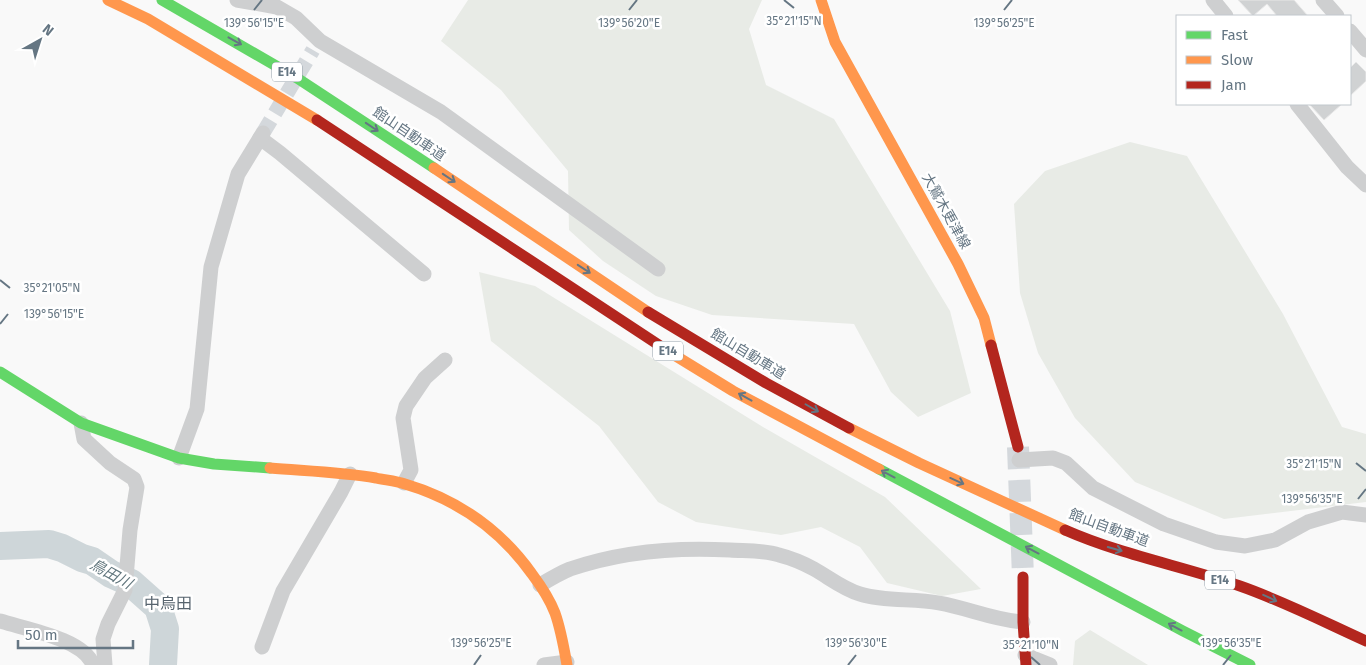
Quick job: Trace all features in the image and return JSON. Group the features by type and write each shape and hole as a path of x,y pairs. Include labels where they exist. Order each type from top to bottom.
{"main road":[{"name":"E14","path":"108,0 148,19 301,108 644,336 733,391 1175,627 1250,665"},
{"name":"館山自動車道","path":"162,0 254,51 314,88 518,226 656,316 743,369 830,418 918,463 1070,532 1107,546 1213,577 1262,594 1366,642"},
{"name":"大鷲木更津線","path":"820,0 835,42 958,264 984,318 1018,454"},
{"path":"0,372 81,424 179,458 214,464 350,474 404,483 463,508 494,530 517,553 540,584 555,613 567,663"},
{"path":"1023,578 1023,622 1026,660"}],"street":[{"path":"237,0 277,7 296,18 317,46 441,112 658,269"},
{"path":"1213,0 1225,15"},
{"path":"1323,0 1336,15"},
{"path":"1351,32 1366,50"},
{"path":"1298,105 1347,166 1366,185"},
{"path":"179,458 197,409 211,267 238,174 261,135 424,274"},
{"path":"404,483 411,470 403,418 406,406 425,378 445,360"},
{"path":"81,424 84,439 110,463 134,479 137,487 130,530 125,590 108,624 104,639 105,665"},
{"path":"1018,454 1053,458 1066,463 1093,488 1164,524 1216,542 1245,546 1275,540 1308,522 1342,512 1366,515"},
{"path":"262,647 283,591 350,474"},
{"path":"540,584 569,570 622,555 656,550 707,548 756,551 777,554 796,560 839,586 858,594 877,599 938,603 1003,620 1023,622"},
{"path":"0,621 70,642 80,648 91,659 93,665"},
{"path":"1026,660 1050,665"},
{"path":"544,665 567,663"}],"shaded area":[{"path":"468,0 762,0 749,29 766,85 834,119 950,311 971,393 918,417 891,392 854,324 712,315 656,296 603,261 569,230 568,171 501,90 441,41"},
{"path":"1130,142 1187,156 1283,314 1342,427 1366,434 1366,502 1224,519 1135,482 1075,418 1038,353 1020,293 1014,204 1045,171"},
{"path":"479,272 535,286 763,427 885,497 981,589 942,596 887,583 860,547 821,527 781,535 696,522 658,502 599,426 491,341"},
{"path":"1090,630 1148,665 1073,665 1075,641"}],"building":[{"path":"1238,0 1294,0 1307,15 1276,15 1267,4 1252,15"},
{"path":"1356,62 1366,72 1366,81 1351,95 1351,67"},
{"path":"1310,105 1341,105 1324,120"}],"waterway":[{"name":"鳥田川","path":"0,546 49,544 92,561 111,574 131,583 158,607 165,629 163,665"}],"tunnel":[{"path":"263,133 313,50"},
{"path":"1018,447 1023,577"}],"traffic: fast":[{"path":"162,0 297,78 434,168"},
{"path":"0,372 81,423 179,458 214,464 270,468"},
{"path":"879,469 1250,665"}],"traffic: slow":[{"path":"108,0 148,19 317,120"},
{"path":"821,0 835,42 958,264 984,318 991,345"},
{"path":"434,168 648,312"},
{"path":"671,353 733,391 879,469"},
{"path":"849,428 919,463 1065,530"},
{"path":"270,468 350,474 398,482 443,498 477,518 520,558 545,593 557,619 567,665"}],"traffic: jam":[{"path":"317,120 671,353"},
{"path":"648,312 766,383 849,428"},
{"path":"991,345 1018,447"},
{"path":"1065,530 1108,546 1256,592 1366,641"},
{"path":"1023,577 1023,622 1026,665"}],"district":[{"name":"中烏田","path":"168,603"}]}
